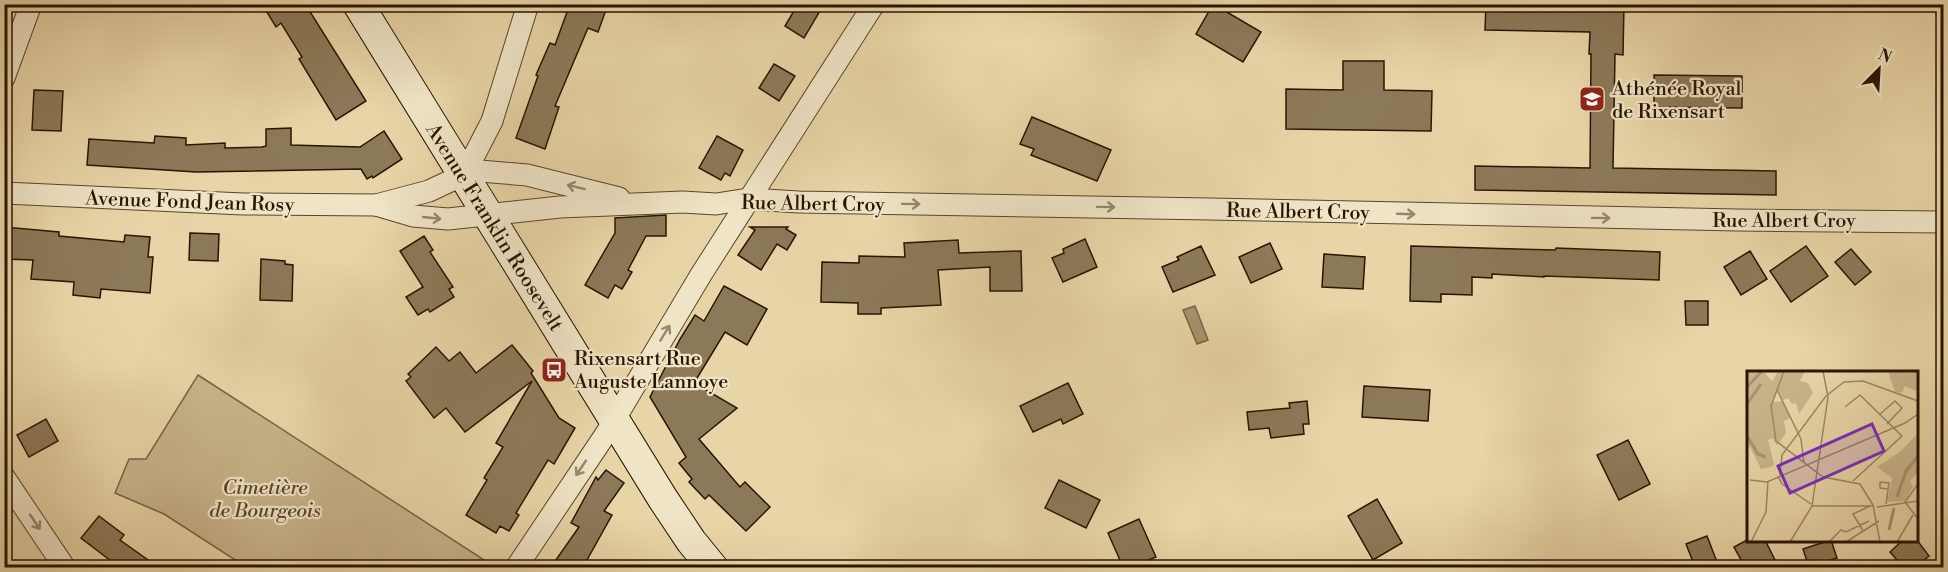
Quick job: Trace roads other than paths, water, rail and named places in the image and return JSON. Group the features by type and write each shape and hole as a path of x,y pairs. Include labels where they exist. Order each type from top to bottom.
{"main road":[{"name":"Avenue Franklin Roosevelt","path":"358,4 613,420 663,498 713,567"}],"street":[{"path":"4,78 31,4"},
{"path":"463,175 465,166 475,154 492,121 528,4"},
{"path":"516,567 613,420 747,200 874,4"},
{"name":"Rue Albert Croy","path":"463,175 480,171 527,175 607,196 654,204"},
{"name":"Avenue Fond Jean Rosy","path":"4,193 243,204 376,205 429,191 463,175"},
{"name":"Rue Albert Croy","path":"489,216 560,207 683,202 716,204 747,200 1714,220 1944,222"},
{"name":"Avenue Fond Jean Rosy","path":"376,205 413,216 448,219 489,216"},
{"path":"4,477 65,567"}],"place":[{"name":"Athénée Royal de Rixensart","path":"1592,99"},
{"name":"Rixensart Rue Auguste Lannoye","path":"554,370"}],"park label":[{"name":"Cimetière de Bourgeois","path":"265,498"}]}
